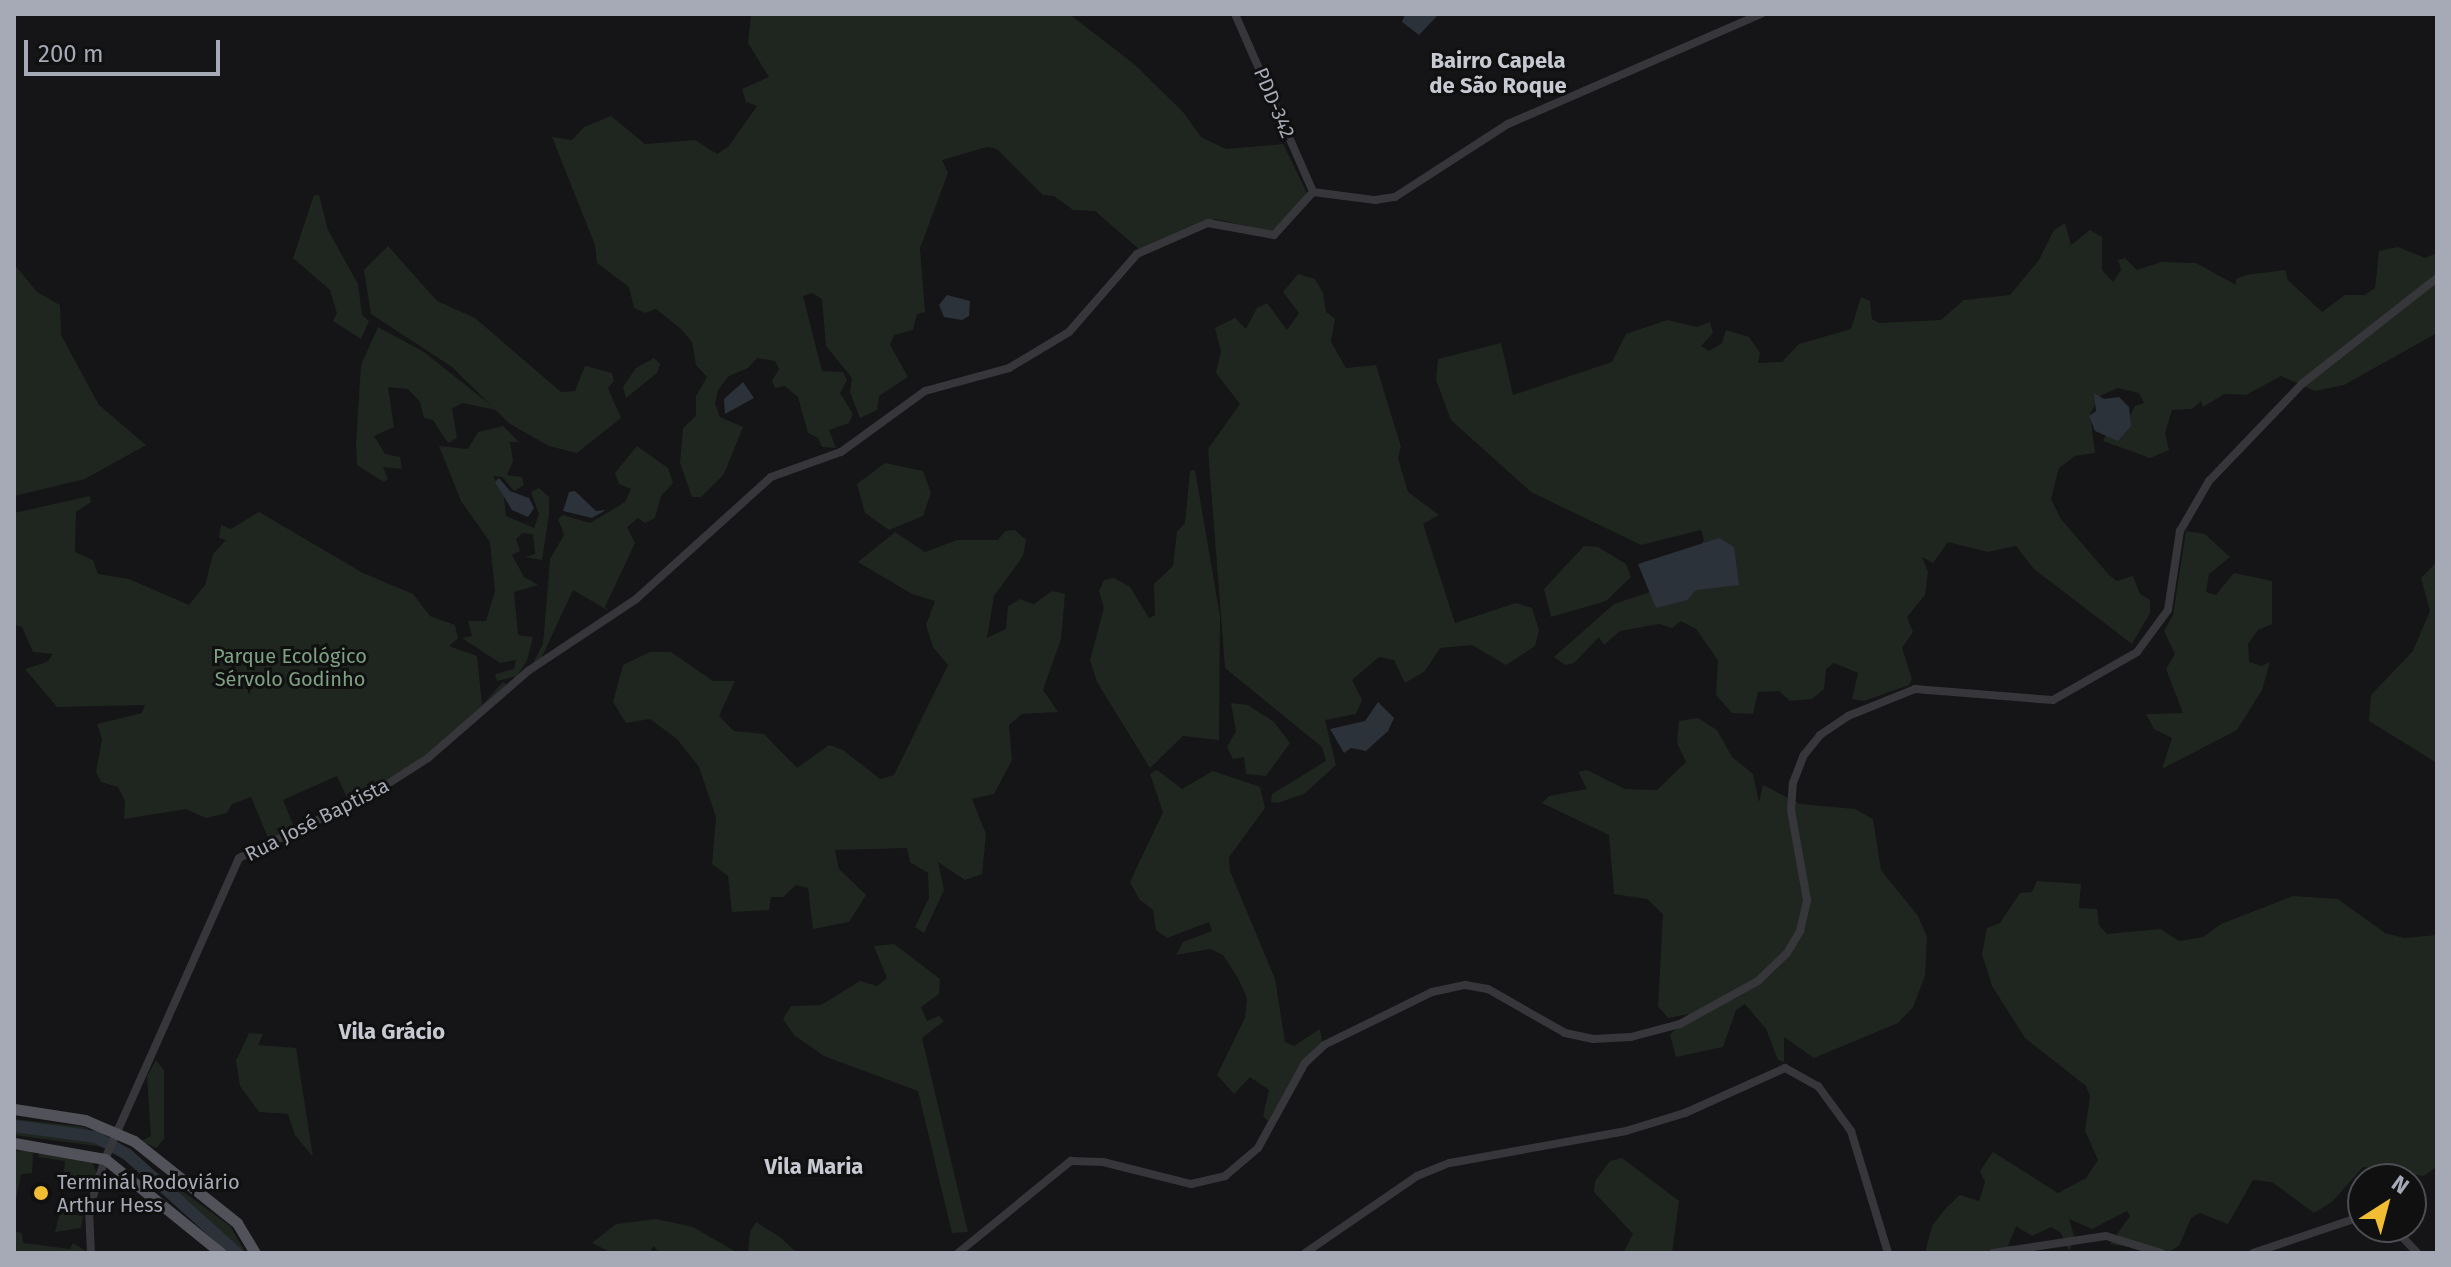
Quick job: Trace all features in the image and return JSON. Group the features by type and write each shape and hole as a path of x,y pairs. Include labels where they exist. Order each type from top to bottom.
{"main road":[{"path":"14,1109 115,1133 146,1148 237,1223 255,1253"},
{"path":"14,1143 107,1153 221,1253"}],"street":[{"name":"PDD-342","path":"1235,14 1313,192"},
{"path":"1313,192 1375,200 1395,197 1508,124 1761,14"},
{"name":"Rua José Baptista","path":"91,1253 89,1209 107,1153 239,858 372,794 428,758 528,671 635,600 771,477 841,452 925,391 1028,359 1072,330 1122,265 1137,254 1208,223 1274,235 1313,192"},
{"path":"958,1253 1071,1161 1103,1162 1191,1184 1225,1176 1258,1148 1305,1063 1324,1045 1432,992 1465,985 1488,989 1565,1033 1593,1039 1631,1037 1680,1024 1758,981 1787,953 1800,931 1807,900 1791,810 1793,783 1804,755 1820,735 1848,716 1915,689 2053,700 2137,652 2168,610 2180,531 2209,481 2282,401 2437,278"},
{"path":"1305,1253 1417,1176 1461,1161 1626,1131 1685,1113 1785,1068 1818,1086 1851,1131 1888,1253"},
{"path":"2253,1253 2347,1221"},
{"path":"1993,1253 2106,1236 2161,1253"}],"green space":[{"path":"751,14 1069,14 1134,64 1183,112 1201,137 1226,149 1283,144 1307,193 1279,228 1270,231 1215,219 1140,250 1095,211 1073,210 1054,196 1043,195 997,149 987,147 942,160 948,173 920,248 925,312 917,314 913,330 894,335 890,345 908,377 879,396 877,410 860,418 850,392 852,378 826,346 822,299 812,293 803,296 822,371 843,372 847,380 840,393 853,414 849,423 829,430 836,448 822,447 818,438 808,433 798,397 785,386 775,388 772,381 779,369 775,361 757,358 748,368 729,376 718,390 715,404 720,417 743,427 724,474 701,497 692,497 680,463 683,428 696,416 696,396 707,377 696,365 692,342 681,329 656,309 645,313 634,308 629,287 597,263 595,245 552,137 572,140 584,127 611,116 645,144 695,140 717,154 728,147 757,106 746,102 742,89 769,77 748,43"},
{"path":"314,195 319,195 328,230 358,284 362,315 369,321 361,339 333,321 337,313 330,290 293,258"},
{"path":"2065,223 2071,245 2090,230 2102,237 2102,270 2113,282 2121,270 2118,260 2125,258 2137,270 2161,262 2196,263 2236,285 2236,279 2246,275 2285,270 2288,280 2322,312 2345,295 2365,295 2375,288 2379,251 2398,247 2425,258 2437,253 2437,333 2344,385 2315,391 2281,376 2246,395 2224,394 2203,407 2201,401 2192,409 2172,410 2165,433 2169,450 2150,458 2103,441 2107,432 2126,423 2135,406 2144,403 2139,393 2118,388 2100,396 2090,414 2095,453 2075,456 2059,468 2051,499 2061,519 2109,575 2117,581 2133,576 2140,594 2150,600 2150,613 2132,644 2034,569 2016,546 1988,552 1948,542 1933,563 1922,557 1928,572 1925,595 1907,617 1913,632 1902,648 1912,679 1909,685 1864,701 1852,699 1858,673 1834,663 1826,669 1824,689 1812,699 1790,701 1779,691 1758,692 1753,714 1732,713 1716,695 1718,660 1696,629 1681,621 1672,628 1659,624 1620,631 1604,645 1599,637 1574,663 1565,665 1554,657 1614,604 1673,584 1704,540 1701,530 1641,545 1531,492 1451,420 1436,380 1438,359 1501,343 1513,395 1612,362 1626,334 1667,320 1697,327 1710,322 1713,333 1701,346 1709,351 1722,343 1726,330 1749,337 1760,353 1758,363 1782,362 1799,344 1851,329 1861,297 1870,301 1872,319 1879,323 1941,320 1964,300 2010,295 2039,260 2054,230"},
{"path":"388,246 437,301 475,318 561,392 575,391 585,366 612,373 614,381 608,388 621,418 577,453 549,446 510,424 452,367 371,314 364,270"},
{"path":"14,264 37,292 60,305 61,335 99,405 146,445 85,479 14,496"},
{"path":"1298,274 1315,279 1323,293 1326,312 1335,319 1331,342 1346,368 1376,365 1401,447 1398,458 1408,492 1439,515 1423,524 1455,623 1516,603 1532,608 1539,630 1535,646 1506,665 1472,645 1440,648 1425,671 1405,683 1394,660 1379,657 1352,680 1362,700 1356,714 1325,720 1336,765 1304,794 1278,803 1271,802 1272,794 1326,761 1322,747 1225,668 1208,449 1240,404 1216,373 1221,351 1215,328 1235,318 1246,329 1257,308 1267,303 1287,330 1299,313 1283,292"},
{"path":"378,327 424,352 497,410 462,403 452,409 457,438 448,443 433,420 424,418 420,402 408,389 388,387 394,427 374,436 385,454 400,457 402,469 383,467 388,479 384,482 357,465 356,444 361,365"},
{"path":"654,358 660,364 657,373 626,398 623,387 636,368"},
{"path":"503,426 519,442 510,442 513,461 507,475 522,477 524,485 514,491 502,477 493,476 504,497 506,516 534,528 539,514 531,492 539,488 549,497 549,515 542,560 525,557 535,554 533,534 522,533 516,539 520,551 512,555 524,577 538,585 514,592 518,635 533,637 527,661 517,676 497,681 495,674 514,669 516,660 500,663 462,638 472,636 468,621 486,621 495,591 490,542 461,501 439,446 468,449 478,432"},
{"path":"637,446 668,468 673,483 661,496 655,518 645,523 638,518 627,527 635,543 605,607 609,611 573,590 540,661 532,665 543,644 550,559 564,535 558,519 563,515 590,523 625,502 631,489 619,484 615,473"},
{"path":"885,463 923,471 931,493 923,516 889,530 865,513 857,484"},
{"path":"1195,470 1220,616 1219,740 1183,736 1150,768 1097,682 1090,660 1104,608 1099,591 1104,580 1114,578 1130,587 1149,618 1155,615 1154,584 1173,566 1177,532 1185,523 1190,471"},
{"name":"Parque Ecológico Sérvolo Godinho","path":"90,496 91,502 76,512 75,552 93,560 98,574 129,579 189,605 205,585 213,554 226,540 219,538 221,525 231,529 259,512 363,573 413,594 430,616 455,625 458,638 449,646 477,656 482,705 503,682 507,685 443,744 370,792 349,802 337,776 283,800 294,827 269,840 251,797 232,804 227,813 206,818 186,809 124,819 125,801 118,787 101,782 96,772 102,739 97,724 142,713 145,705 57,707 25,669 47,662 53,654 33,652 22,627 14,625 14,513"},
{"path":"1015,530 1026,540 1023,556 994,596 987,638 1006,629 1008,606 1020,599 1034,604 1052,591 1065,594 1061,639 1043,690 1058,712 1022,714 1009,725 1012,760 994,794 972,799 986,834 982,874 965,880 938,862 944,890 924,933 915,927 929,898 928,873 910,862 907,848 835,850 839,869 866,895 849,922 813,929 808,888 796,885 783,897 771,897 769,910 732,912 728,876 712,864 716,817 699,767 677,739 650,719 626,723 613,702 623,665 650,652 671,652 713,681 735,681 719,716 734,731 764,734 797,768 829,745 843,750 880,779 894,775 948,665 933,647 926,625 935,601 912,594 858,562 895,532 925,552 957,540 998,540 1005,531"},
{"path":"2186,531 2205,534 2230,557 2209,574 2206,592 2216,595 2234,573 2272,581 2272,624 2258,630 2248,644 2249,662 2261,666 2270,662 2262,690 2237,730 2162,769 2172,738 2154,729 2146,714 2183,713 2166,669 2175,654 2164,631 2173,615"},
{"path":"1584,546 1598,547 1626,564 1631,577 1606,601 1551,617 1544,589"},
{"path":"2437,562 2437,763 2369,721 2371,695 2413,651 2430,611 2421,578"},
{"path":"1231,703 1248,705 1274,722 1290,743 1266,776 1246,774 1244,757 1233,759 1227,747 1236,731"},
{"path":"1698,718 1717,730 1732,757 1753,774 1759,802 1763,785 1800,804 1855,809 1873,819 1881,870 1918,916 1927,937 1925,976 1913,1007 1898,1023 1814,1058 1784,1037 1784,1062 1778,1060 1766,1029 1745,1004 1736,1010 1723,1047 1676,1057 1670,1035 1689,1014 1668,1018 1658,1006 1663,914 1647,899 1614,894 1609,835 1542,803 1549,796 1587,789 1578,772 1587,770 1625,789 1657,790 1686,762 1677,743 1679,721"},
{"path":"1157,770 1182,789 1213,771 1260,787 1265,808 1229,857 1230,871 1275,979 1285,1042 1294,1046 1320,1029 1322,1042 1305,1058 1268,1121 1263,1116 1269,1090 1250,1077 1234,1094 1217,1075 1245,1018 1247,998 1238,978 1223,955 1210,949 1176,955 1183,942 1212,931 1209,922 1167,938 1156,930 1153,910 1139,899 1130,882 1163,812 1150,774"},
{"path":"2037,881 2081,884 2079,908 2097,909 2099,925 2107,934 2160,929 2179,941 2203,937 2221,924 2293,896 2338,899 2385,933 2404,938 2437,935 2437,1166 2427,1174 2427,1163 2347,1163 2347,1185 2332,1202 2314,1213 2272,1182 2253,1180 2228,1224 2200,1213 2191,1218 2179,1246 2167,1253 2110,1244 2130,1216 2127,1211 2092,1229 2069,1219 2075,1239 2069,1251 2060,1232 2051,1227 2032,1236 2016,1226 2008,1246 2031,1247 2027,1253 1925,1253 1932,1226 1946,1208 1960,1195 1979,1201 1985,1182 1980,1171 1993,1152 2058,1193 2086,1178 2098,1160 2085,1131 2090,1096 2086,1086 2025,1038 1992,986 1982,954 1987,928 2000,923 2020,893 2032,892"},
{"path":"894,944 940,979 939,994 921,1007 927,1021 939,1016 944,1021 922,1038 968,1232 952,1233 918,1091 824,1056 794,1035 783,1019 791,1006 821,1005 860,981 877,986 887,978 874,946"},
{"path":"249,1033 263,1034 258,1045 296,1048 313,1157 295,1135 288,1114 259,1112 240,1086 236,1061"},
{"path":"156,1060 164,1070 164,1139 156,1148 141,1141 151,1136 147,1076"},
{"path":"14,1119 86,1127 104,1147 14,1135"},
{"path":"121,1146 230,1226 246,1253 233,1253 119,1155"},
{"path":"14,1151 33,1152 32,1173 21,1174 14,1211"},
{"path":"40,1152 92,1162 97,1174 88,1182 63,1177 65,1161 38,1157"},
{"path":"1622,1158 1679,1201 1672,1253 1623,1253 1633,1234 1594,1192 1595,1181 1610,1161"},
{"path":"60,1213 83,1216 81,1228 55,1232"},
{"path":"656,1219 693,1227 738,1253 659,1253 654,1246 649,1253 612,1253 592,1243 616,1224"},
{"path":"756,1222 780,1237 797,1253 748,1253 750,1232"},
{"path":"14,1231 22,1233 23,1243 70,1249 73,1243 89,1253 14,1253"}],"shaded area":[{"path":"1405,14 1439,14 1419,35 1402,22"},
{"path":"947,295 970,301 969,316 962,320 944,317 939,305"},
{"path":"743,382 754,398 725,414 724,399"},
{"path":"2094,393 2104,399 2119,397 2129,407 2131,426 2118,441 2095,431 2089,416 2096,411"},
{"path":"499,478 510,491 529,498 534,508 528,517 512,510 495,482"},
{"path":"575,491 596,511 606,510 592,518 563,511 569,492"},
{"path":"1719,538 1734,547 1739,585 1696,590 1687,600 1656,608 1638,564"},
{"path":"1378,702 1394,718 1388,731 1366,751 1351,748 1344,753 1330,729 1365,721"}],"waterway":[{"path":"14,1126 96,1137 128,1155 237,1253"}],"place":[{"name":"Terminál Rodoviário Arthur Hess","path":"41,1193"}],"district":[{"name":"Bairro Capela de São Roque","path":"1498,72"},
{"name":"Vila Grácio","path":"392,1032"},
{"name":"Vila Maria","path":"814,1167"}]}
